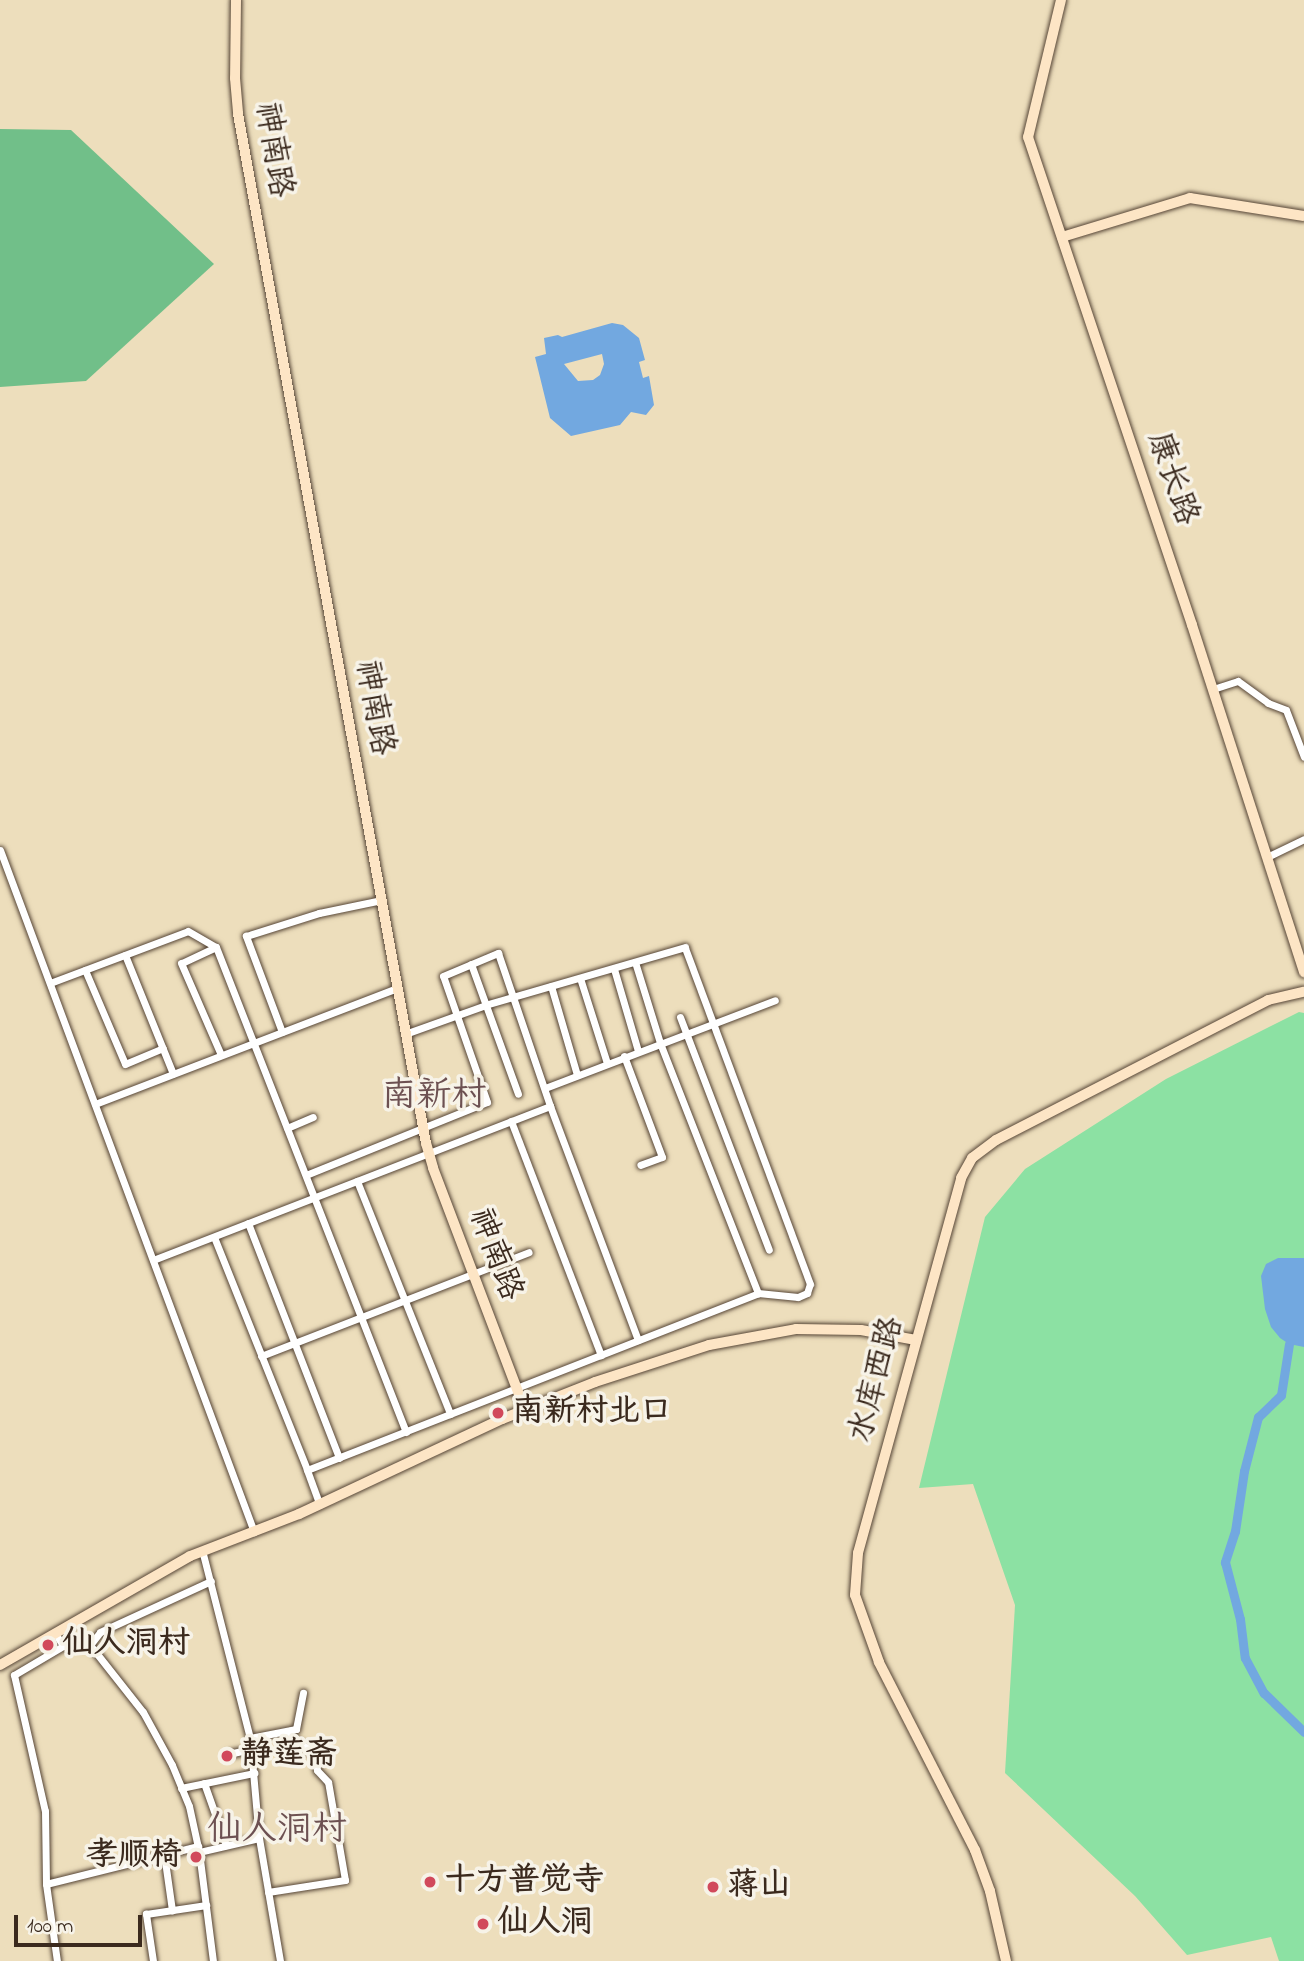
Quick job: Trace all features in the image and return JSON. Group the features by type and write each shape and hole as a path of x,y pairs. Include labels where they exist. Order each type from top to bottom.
{"street":[{"name":"神南路","path":"236,0 235,78 238,114 423,1129 429,1153 525,1410"},
{"name":"康长路","path":"1061,0 1028,137 1213,689 1304,972"},
{"path":"1062,237 1190,198 1304,216"},
{"path":"1213,689 1238,681 1268,703 1286,710 1304,757"},
{"path":"1267,857 1304,839"},
{"path":"0,850 254,1532"},
{"path":"282,1032 246,936 319,913 382,900"},
{"path":"50,983 188,931 216,947 406,1432"},
{"path":"216,947 181,963 221,1055"},
{"path":"307,1470 758,1293 798,1297 807,1293 810,1284 685,947 456,1014 405,1034"},
{"path":"306,1175 487,1102 443,976 498,953 550,1106 638,1340"},
{"path":"125,955 173,1074"},
{"path":"635,962 660,1043 758,1293"},
{"path":"471,964 518,1094"},
{"path":"614,969 638,1051"},
{"path":"85,970 125,1064 163,1048"},
{"path":"580,978 607,1063"},
{"path":"551,986 577,1075"},
{"path":"95,1104 397,988"},
{"name":"水库西路","path":"1006,1961 990,1891 975,1850 879,1662 855,1595 858,1553 961,1178 981,1150 1268,1000 1304,992"},
{"path":"545,1088 775,1000"},
{"path":"680,1017 769,1250"},
{"path":"624,1056 662,1157 640,1166"},
{"path":"153,1260 550,1106"},
{"path":"287,1128 313,1117"},
{"path":"511,1121 601,1355"},
{"path":"357,1181 450,1415"},
{"path":"248,1223 339,1458"},
{"path":"214,1237 320,1505"},
{"path":"261,1356 529,1252"},
{"path":"0,1665 202,1550 320,1505 525,1410 672,1355 759,1335 824,1328 861,1330 916,1340"},
{"path":"202,1550 250,1738 259,1838 280,1961"},
{"path":"90,1645 100,1632 211,1581"},
{"path":"55,1633 63,1646"},
{"path":"57,1961 46,1884 45,1811 14,1675 63,1646 90,1645"},
{"path":"90,1645 143,1712 181,1788 198,1849 213,1961"},
{"path":"250,1738 289,1731 299,1723 299,1697 303,1693"},
{"path":"268,1892 345,1880 328,1782 317,1770 315,1758 307,1748 293,1740 289,1731"},
{"path":"228,1754 251,1749"},
{"path":"181,1788 254,1773"},
{"path":"204,1783 226,1845"},
{"path":"46,1884 164,1854 259,1838"},
{"path":"164,1854 172,1910"},
{"path":"153,1961 146,1914 206,1905"}],"green space":[{"path":"0,129 71,130 214,264 86,381 0,387"},
{"path":"1299,1012 1304,1013 1304,1961 1279,1961 1271,1937 1187,1955 1135,1896 1005,1773 1015,1605 973,1484 919,1488 985,1217 1025,1169 1166,1079"}],"water":[{"path":"612,323 623,325 639,338 645,360 639,362 643,378 649,376 654,405 646,415 631,412 620,425 571,436 550,418 535,357 546,354 544,338 558,335 562,337","holes":["602,354 604,364 600,375 593,380 578,381 564,364"]},
{"path":"1278,1258 1304,1258 1304,1347 1289,1344 1280,1338 1271,1327 1265,1309 1261,1276 1266,1264"}],"waterway":[{"path":"1289,1344 1281,1395 1258,1417 1244,1471 1235,1531 1225,1562 1240,1619 1245,1658 1264,1693 1304,1732"}],"place":[{"name":"南新村北口","path":"498,1413"},
{"name":"仙人洞村","path":"48,1645"},
{"name":"静莲斋","path":"227,1756"},
{"name":"孝顺椅","path":"196,1857"},
{"name":"十方普觉寺","path":"430,1882"},
{"name":"蒋山","path":"713,1887"},
{"name":"仙人洞","path":"483,1924"}],"district":[{"name":"南新村","path":"434,1097"},
{"name":"仙人洞村","path":"277,1831"}]}
